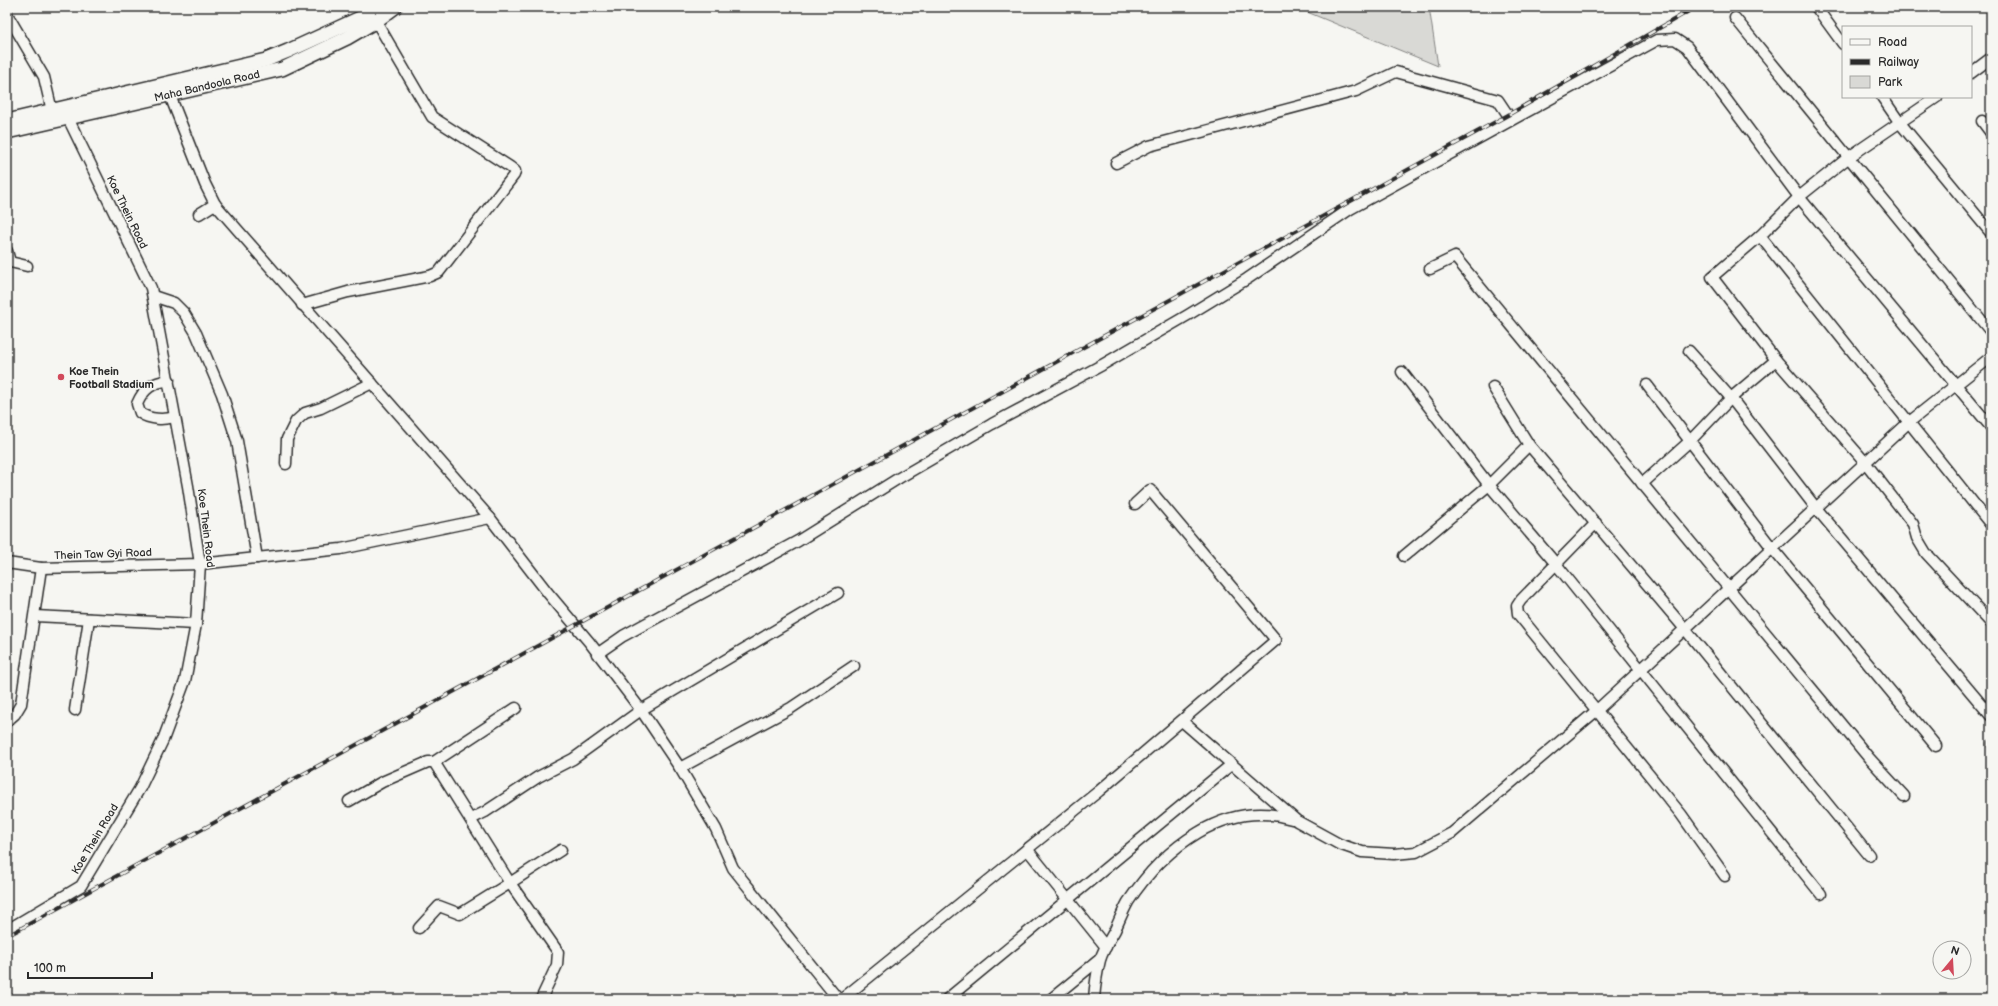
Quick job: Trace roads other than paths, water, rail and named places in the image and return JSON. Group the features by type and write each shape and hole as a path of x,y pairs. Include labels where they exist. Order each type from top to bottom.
{"main road":[{"name":"Maha Bandoola Road","path":"8,127 61,113 168,90 266,60 395,7"}],"street":[{"path":"1816,7 1842,43"},
{"name":"Koe Thein Road","path":"7,14 44,77 61,113 152,288 176,418 200,564 196,624 185,681 163,740 140,788 81,886 7,930"},
{"path":"302,304 348,292 430,276 439,272 514,175 515,171 510,166 432,118 375,14"},
{"path":"1735,18 1991,332"},
{"path":"597,654 623,636 798,541 899,478 992,424 1102,365 1188,315 1247,279 1350,209 1657,40 1675,39 1687,47 1799,197 1991,428"},
{"path":"1972,72 1991,58"},
{"path":"1116,163 1149,146 1356,92 1396,72 1498,100 1508,114"},
{"path":"168,90 205,184 215,204 490,518 641,710 680,768 716,829 733,868 838,999"},
{"path":"1883,98 1900,123 1991,233"},
{"path":"1936,98 1849,157 1799,197 1760,236 1712,277 1776,360 1865,462 1913,524 1917,538 1923,549 1991,623"},
{"path":"1982,122 1991,132"},
{"path":"199,214 215,204"},
{"path":"1760,236 1991,525"},
{"path":"7,251 8,266 27,266"},
{"path":"1430,270 1455,257 1869,758 1904,796"},
{"path":"153,296 174,303 184,313 196,333 222,394 237,441 257,558"},
{"path":"1689,351 1731,398 1816,508 1991,716"},
{"path":"1094,999 1100,959 1127,903 1163,858 1182,842 1207,826 1247,815 1278,815 1296,821 1339,844 1362,852 1394,854 1416,852 1452,833 1596,711 1908,423 1991,357"},
{"path":"1642,484 1690,441 1731,398 1776,360"},
{"path":"1402,372 1489,485 1556,564 1641,669 1820,894"},
{"path":"168,380 149,386 142,393 137,404 140,413 146,417 166,420 176,418"},
{"path":"286,464 287,439 296,421 305,413 321,408 372,383"},
{"path":"1647,385 1772,548 1936,746"},
{"path":"1493,387 1529,445 1685,628 1869,855"},
{"path":"1404,556 1489,485 1529,445"},
{"path":"842,999 1182,721 1276,640 1150,490 1135,504"},
{"name":"Thein Taw Gyi Road","path":"7,563 41,568 200,564 341,549 490,518"},
{"path":"1596,523 1521,600 1517,606 1518,614 1681,814 1725,876"},
{"path":"7,721 15,714 21,704 41,568"},
{"path":"470,819 485,812 538,777 573,759 641,710 838,593"},
{"path":"35,616 196,624"},
{"path":"75,710 89,619"},
{"path":"680,768 791,708 854,666"},
{"path":"349,802 382,782 428,762 434,762 516,708"},
{"path":"1182,721 1296,821"},
{"path":"434,762 510,883 558,952 557,965 541,999"},
{"path":"947,999 1232,764"},
{"path":"1027,849 1106,947"},
{"path":"420,928 440,906 460,914 561,850"},
{"path":"1051,999 1100,959"}],"railway":[{"path":"7,936 1508,115 1696,7"}],"place":[{"name":"Koe Thein Football Stadium","path":"61,377"}]}
